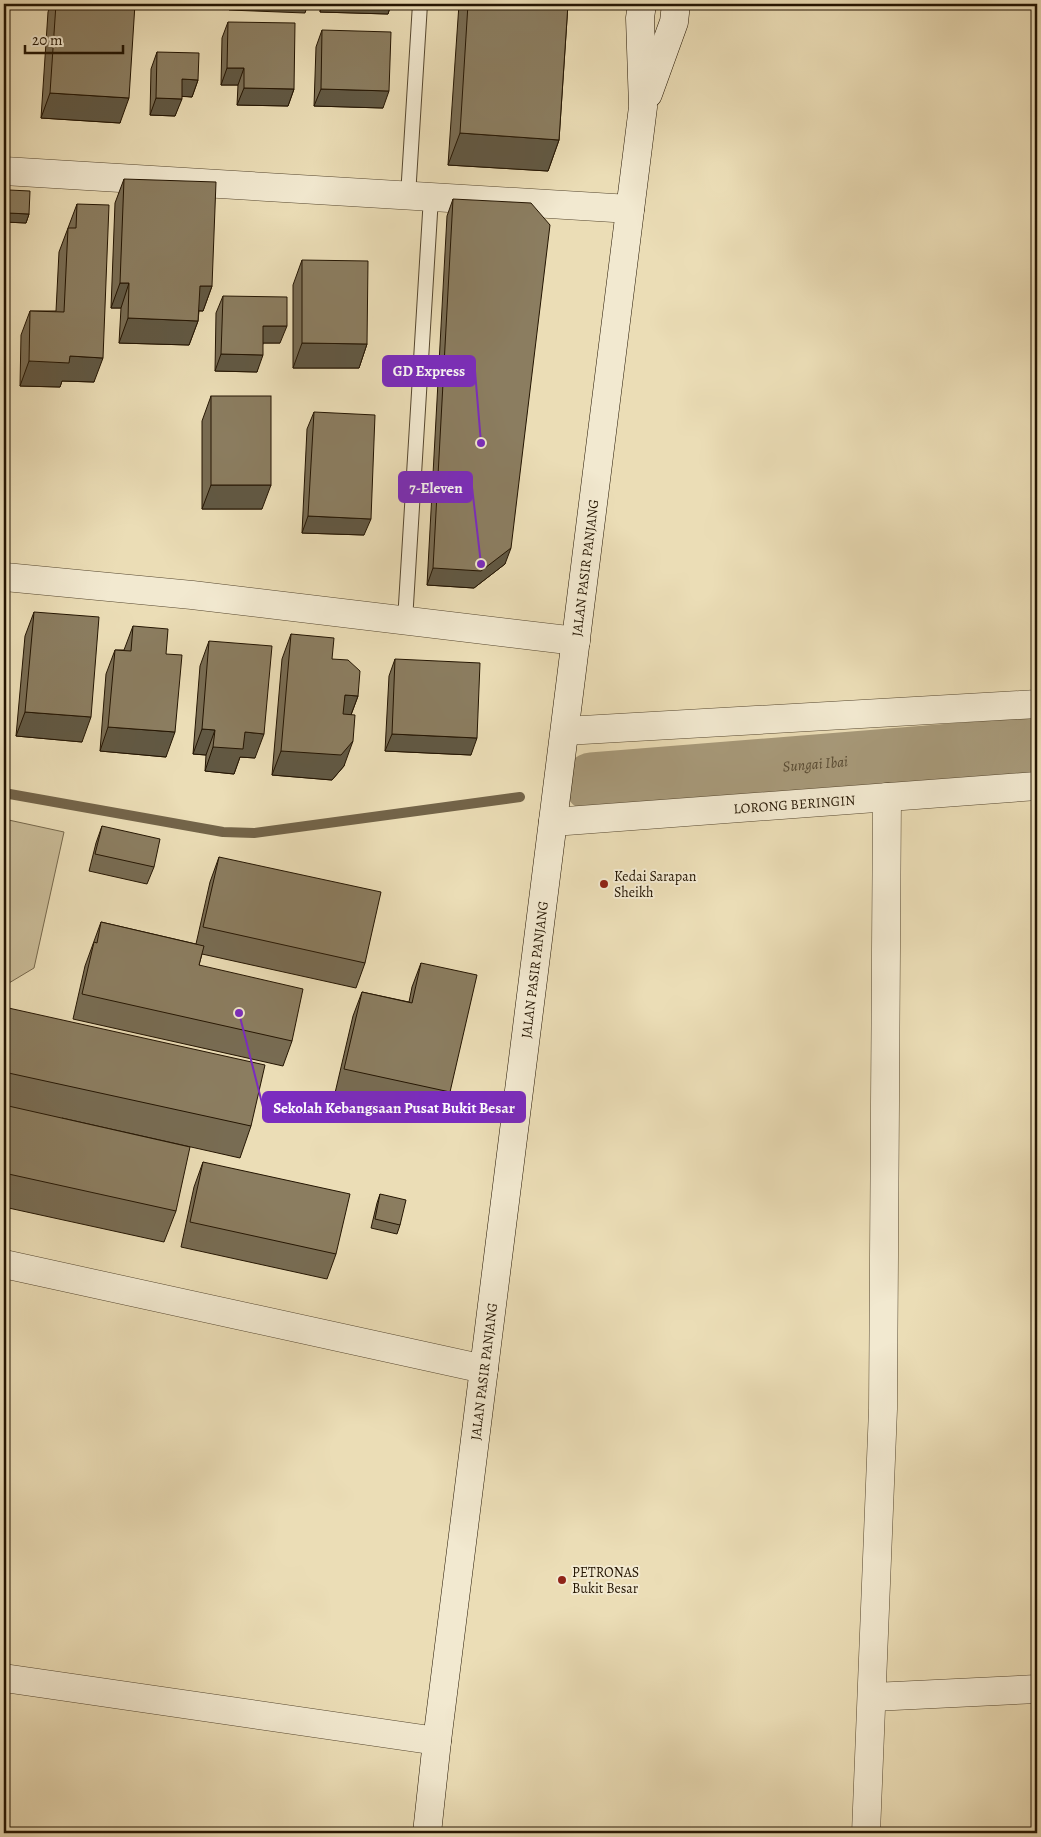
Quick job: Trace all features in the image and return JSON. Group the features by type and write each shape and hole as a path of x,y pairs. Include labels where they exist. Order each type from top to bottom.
{"street":[{"name":"JALAN PASIR PANJANG","path":"427,1833 437,1741 643,107 640,18 642,4"},
{"name":"JALAN PASIR PANJANG","path":"643,107 674,22 676,4"},
{"path":"4,171 630,209"},
{"path":"4,577 192,595 576,641"},
{"path":"565,730 1037,704"},
{"name":"LORONG BERINGIN","path":"553,822 1037,786"},
{"path":"866,1833 873,1696 883,1408 887,797"},
{"path":"4,1264 484,1369"},
{"path":"4,1678 437,1741"},
{"path":"873,1696 1037,1689"}],"lane":[{"path":"405,621 420,196 420,4"}],"shaded area":[{"path":"4,819 64,832 34,968 4,986"}],"building":[{"path":"56,4 135,4 129,98 50,93"},
{"path":"468,4 568,4 559,140 460,133"},
{"path":"228,22 295,23 294,89 244,88 244,68 227,68"},
{"path":"322,30 391,32 389,91 321,89"},
{"path":"157,52 199,53 198,80 182,79 182,99 156,98"},
{"path":"124,179 216,182 212,286 200,286 198,321 128,318 129,283 120,283"},
{"path":"9,190 30,191 29,214 8,213"},
{"path":"453,199 531,203 550,225 511,548 481,571 433,568"},
{"path":"77,204 109,205 103,358 70,356 69,363 29,361 30,311 64,312 68,228 76,228"},
{"path":"302,260 368,261 367,344 302,343"},
{"path":"223,296 287,297 287,326 263,326 263,355 221,354"},
{"path":"211,396 271,396 271,485 211,485"},
{"path":"314,412 375,415 371,519 308,516"},
{"path":"34,612 99,617 91,717 25,712"},
{"path":"133,626 168,629 166,654 182,655 175,732 108,727 115,650 131,651"},
{"path":"291,634 334,638 332,659 348,660 360,671 358,696 345,695 343,714 355,715 353,741 341,755 281,751"},
{"path":"209,641 272,646 264,734 245,732 243,749 213,747 215,730 202,729"},
{"path":"395,659 480,663 477,738 392,734"},
{"path":"102,826 160,839 154,867 95,854"},
{"path":"219,857 381,892 365,963 203,927"},
{"path":"101,922 204,946 199,965 303,989 292,1041 82,994 94,942 97,943"},
{"path":"421,963 477,975 450,1092 344,1069 362,992 412,1003"},
{"path":"4,1007 265,1065 251,1126 4,1072"},
{"path":"4,1105 190,1147 176,1211 4,1173"},
{"path":"203,1162 350,1194 336,1254 190,1222"},
{"path":"380,1194 406,1200 400,1225 375,1219"}],"waterway":[{"name":"Sungai Ibai","path":"592,782 1037,746"},
{"path":"4,793 223,832 254,833 520,797"}],"place":[{"name":"GD Express","path":"481,443"},
{"name":"7-Eleven","path":"481,564"},
{"name":"Kedai Sarapan Sheikh","path":"604,884"},
{"name":"Sekolah Kebangsaan Pusat Bukit Besar","path":"239,1013"},
{"name":"PETRONAS Bukit Besar","path":"562,1580"}]}
